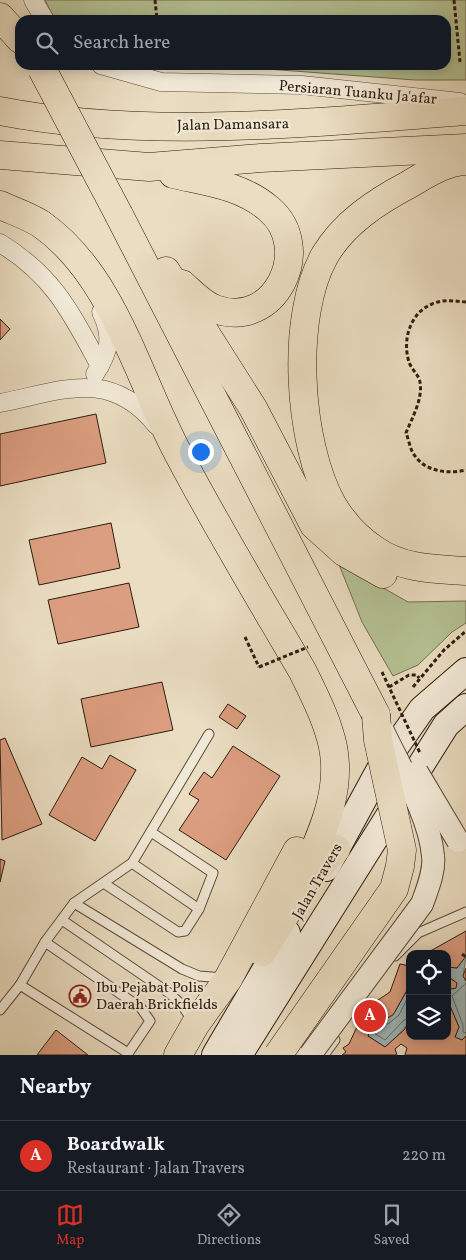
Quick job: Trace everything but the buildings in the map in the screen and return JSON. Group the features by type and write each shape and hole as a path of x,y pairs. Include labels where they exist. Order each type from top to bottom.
{"main road":[{"path":"0,17 15,34"},
{"path":"43,70 119,214 376,714 378,740 402,850 394,888 278,1055"},
{"name":"Jalan Damansara","path":"0,111 110,125 209,126 355,120 466,111"},
{"path":"149,167 261,158 466,148"},
{"path":"0,155 149,167 207,180 233,188 254,198 269,209 282,224 288,238 290,252 287,271 280,285 270,299 254,308 238,313 216,309 196,297 165,269"},
{"path":"466,161 450,162 398,190 356,216 325,255 307,303 302,347 303,391 319,475 332,504 351,531 376,551 398,562 423,568 466,571"},
{"path":"0,205 40,224 65,245 83,266 105,298 178,453 303,672 322,716 333,748 334,793 328,818 298,887 287,912 198,1055"},
{"path":"119,214 165,269 254,408 314,525 344,552 395,582 450,586 466,585"},
{"name":"Jalan Travers","path":"215,1055 336,848 380,768 422,709 466,670"},
{"name":"Jalan Travers","path":"239,1055 446,725 466,707"},
{"path":"178,1055 195,1025 228,979 309,830 316,807 321,768 322,716"},
{"path":"298,887 336,848"}],"street":[{"path":"33,0 43,15"},
{"name":"Persiaran Tuanku Ja'afar","path":"119,70 161,82 302,85 466,103"},
{"path":"0,243 30,263 53,286 100,366"},
{"path":"83,266 88,284 109,330 108,350 100,366 86,386"},
{"path":"0,403 86,386 104,389 124,397 143,410 178,453"},
{"path":"376,714 395,736 458,841"},
{"path":"310,1055 413,929 430,880 434,856 422,814 376,714"}],"lane":[{"path":"0,1010 20,984 44,942 74,903 105,884 132,863 209,734"},
{"path":"105,884 178,932 185,931 199,909 213,873 151,832"},
{"path":"132,863 199,909"},
{"path":"74,903 182,969 199,976 228,979"},
{"path":"413,929 448,920 466,912"},
{"path":"62,920 169,993 182,1005 195,1025"},
{"path":"448,920 466,921"},
{"path":"20,984 128,1054 150,1021 141,1008 44,942"},
{"path":"324,1055 385,961"}],"path":[{"path":"155,0 157,15"},
{"path":"454,0 460,62"},
{"path":"466,302 444,301 431,304 416,316 405,338 409,362 420,382 418,405 406,433 415,456 433,469 449,473 466,470"},
{"path":"245,637 259,667 308,646"},
{"path":"389,687 409,675 417,675 419,678"},
{"path":"462,954 466,957"}],"green space":[{"path":"45,0 466,0 466,80 415,80 280,70 451,70 451,15 52,15"},
{"path":"338,562 408,602 466,601 466,623 452,632 418,665 393,676 362,622"}],"water":[{"path":"466,956 463,976 466,981 466,1036 462,1040 455,1037 459,1027 451,1008 451,988 454,989 457,985 451,978 451,967 457,968"},
{"path":"406,992 406,1026 385,1047 368,1036 373,1021 379,1015 385,1019 395,1012"}],"place":[{"name":"Ibu Pejabat Polis Daerah Brickfields","path":"80,996"},
{"name":"Boardwalk","path":"370,1016"}]}
